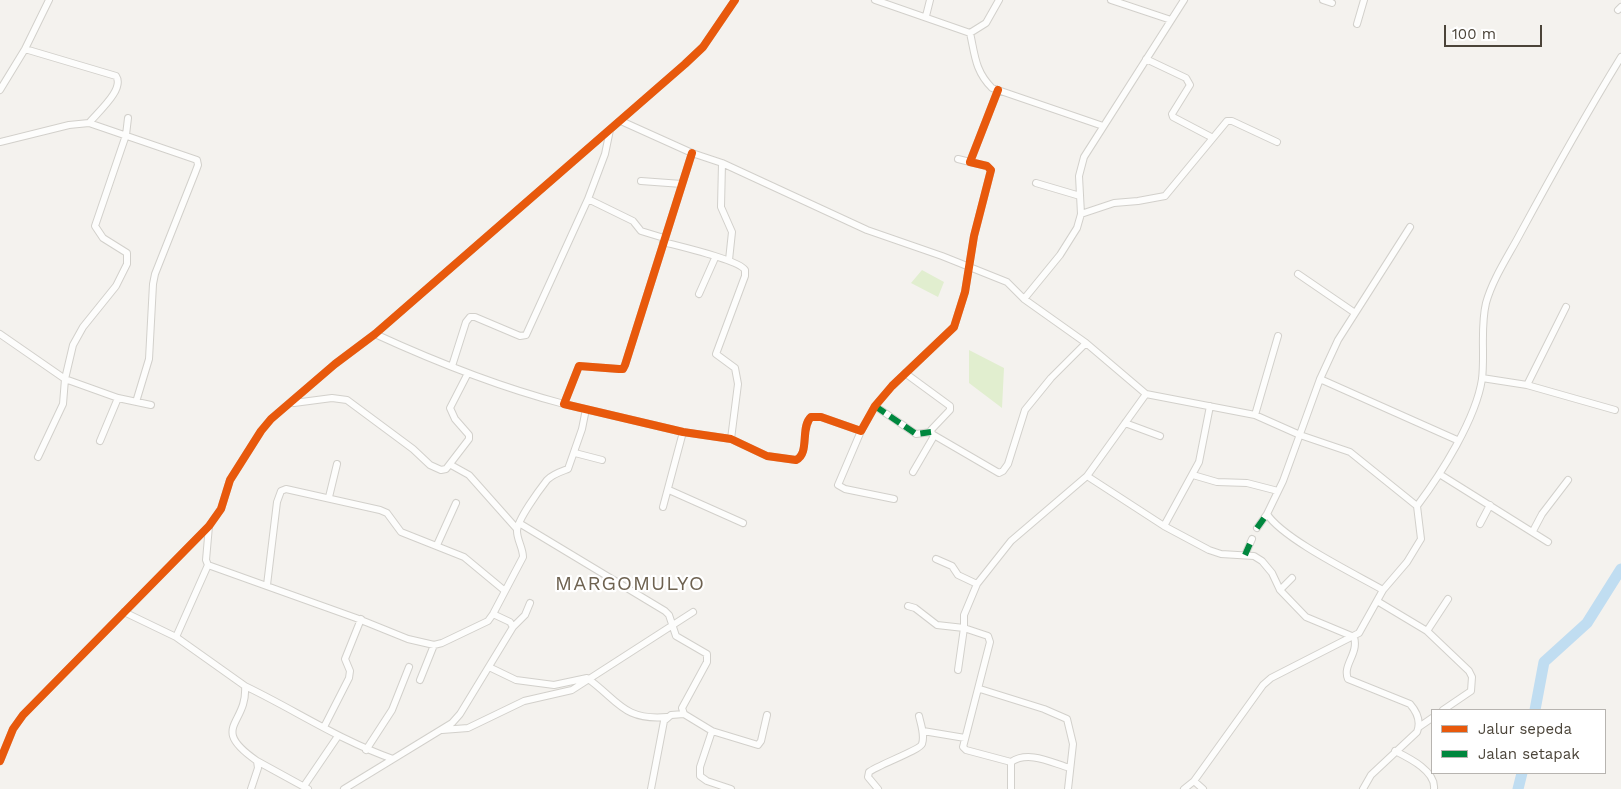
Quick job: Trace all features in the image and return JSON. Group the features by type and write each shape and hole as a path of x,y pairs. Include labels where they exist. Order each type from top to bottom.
{"street":[{"path":"0,90 25,49 49,0"},
{"path":"0,761 17,722 209,526 221,509 230,480 244,455 271,419 375,334 621,121 703,47 735,0"},
{"path":"875,0 926,16 970,33"},
{"path":"926,16 930,0"},
{"path":"970,33 986,23 999,0"},
{"path":"1111,0 1171,20"},
{"path":"1024,299 1073,236 1081,214 1079,176 1084,157 1184,0"},
{"path":"1323,0 1332,3"},
{"path":"1357,24 1364,0"},
{"path":"970,33 982,77 992,88 1103,126"},
{"path":"25,49 116,76 118,89 89,123"},
{"path":"1184,789 1194,781 1263,685 1271,678 1354,636 1364,625 1383,590 1407,562 1421,539 1417,506 1440,475 1473,412 1482,378 1482,333 1486,303 1493,286 1546,186 1621,57"},
{"path":"1146,59 1186,78 1190,85 1172,114 1173,117 1213,138"},
{"path":"970,162 998,90"},
{"path":"38,457 63,404 65,380 73,345 83,327 116,286 127,264 127,253 103,238 95,226 126,135 128,118"},
{"path":"621,121 692,153 722,163 867,230 1007,282 1024,299 1086,343 1146,394 1255,415 1300,435 1350,452 1417,506"},
{"path":"1081,214 1114,203 1165,196 1224,124 1232,121 1277,142"},
{"path":"0,142 69,125 89,123 197,160 198,166 160,259 153,284 149,359 136,402"},
{"path":"452,366 466,322 470,318 475,317 520,336 526,335 588,199 605,154 610,130"},
{"path":"564,404 578,366 619,369 625,365 692,153"},
{"path":"894,499 844,489 838,485 861,431 875,406 905,373 954,327 959,316 970,268 974,236 991,170 987,166 958,159"},
{"path":"722,163 721,207 732,232 729,260"},
{"path":"641,181 682,184"},
{"path":"1036,183 1080,196"},
{"path":"588,199 633,221 640,231 715,258 729,260 742,266 746,272 716,354 735,368 738,384 731,439"},
{"path":"1257,528 1267,514 1278,491 1320,379 1338,340 1410,227"},
{"path":"699,294 715,258"},
{"path":"1298,274 1356,313"},
{"path":"1526,385 1566,306"},
{"path":"0,334 65,380 118,398 151,405"},
{"path":"375,334 468,373 526,394 683,432 731,439 767,456 796,460 802,455 806,423 811,417 821,416 861,431"},
{"path":"1255,415 1278,336"},
{"path":"875,406 916,434 932,434 994,472 1003,472 1016,444 1025,410 1051,378 1086,343"},
{"path":"292,403 324,398 346,400 435,468 446,469 451,465 469,439 469,435 455,420 450,408 468,373"},
{"path":"905,373 950,406 950,410 932,434 913,472"},
{"path":"1482,378 1526,385 1616,410"},
{"path":"1320,379 1457,440"},
{"path":"958,670 964,615 977,584 1011,541 1087,476 1146,394"},
{"path":"100,441 118,398"},
{"path":"1164,526 1193,475 1202,453 1210,406"},
{"path":"208,565 361,619 408,639 434,645 469,631 488,620 506,591 523,557 518,526 547,481 554,474 568,469 575,453 586,409"},
{"path":"1125,423 1160,436"},
{"path":"663,507 683,432"},
{"path":"575,453 602,460"},
{"path":"329,497 337,464"},
{"path":"451,465 469,475 518,526 665,611 669,615 676,636 707,654 708,658 682,704 684,714"},
{"path":"1193,475 1217,482 1247,483 1278,491"},
{"path":"1440,475 1548,542"},
{"path":"1087,476 1164,526 1209,550 1221,554 1254,556 1265,563 1280,590 1306,617 1354,636"},
{"path":"1533,531 1542,514 1568,480"},
{"path":"267,585 277,502 281,490 286,489 329,497 387,513 401,532 437,545 464,558 506,591"},
{"path":"669,490 743,523"},
{"path":"437,545 456,503"},
{"path":"1480,524 1490,505"},
{"path":"1267,514 1279,527 1311,550 1383,590"},
{"path":"176,637 208,565 206,560 209,526"},
{"path":"1244,555 1252,539"},
{"path":"936,559 952,566 958,575 977,584"},
{"path":"1280,590 1292,578"},
{"path":"1427,631 1448,599"},
{"path":"1377,601 1427,631 1469,671 1472,676 1471,691 1444,709"},
{"path":"344,789 442,730 460,714 513,627 523,617 530,603"},
{"path":"908,606 915,608 937,625 964,628 990,639 980,688 964,738 963,747 966,750 1011,762"},
{"path":"124,612 176,637 245,686 366,750 393,759"},
{"path":"442,730 468,728 524,701 572,690 693,612"},
{"path":"493,614 510,622 513,627"},
{"path":"324,727 349,678 350,672 345,659 361,619"},
{"path":"1354,636 1356,651 1347,668 1348,679 1410,704 1416,711 1419,727"},
{"path":"420,680 434,645"},
{"path":"366,750 392,710 409,667"},
{"path":"489,667 516,680 554,685 585,678 632,714 652,718 684,714 712,732 758,744 767,715"},
{"path":"245,686 244,698 233,734 236,745 257,761 306,788 338,736"},
{"path":"980,688 1062,716 1069,723 1072,737 1068,789"},
{"path":"878,789 868,777 869,772 894,758 918,750 922,744 923,731 919,716"},
{"path":"651,789 656,755 667,717"},
{"path":"1363,789 1371,775 1419,727 1431,719"},
{"path":"923,731 964,738"},
{"path":"712,732 700,767 700,776 707,781 731,789"},
{"path":"1396,751 1432,776 1434,789"},
{"path":"1011,762 1016,758 1031,756 1070,768"},
{"path":"251,789 258,768 257,761"},
{"path":"1011,762 1011,789"},
{"path":"1194,781 1203,789"}],"green space":[{"path":"922,270 944,282 938,297 911,283"},
{"path":"969,350 1004,368 1002,408 969,383"}],"waterway":[{"path":"1535,709 1544,662 1587,623 1621,569"},
{"path":"1518,789 1522,774"}],"marked path":[{"path":"875,406 916,434 931,432"},
{"path":"1257,528 1267,514"},
{"path":"1245,555 1252,539"}],"cycle path":[{"path":"0,761 13,729 23,715 209,526 221,509 230,480 261,431 271,419 335,364 375,334 685,64 703,47 735,0"},
{"path":"692,153 623,369 579,366 564,404 683,432 731,439 767,456 796,460 803,452 806,427 811,417 821,417 861,431 875,406 892,386 954,327 965,292 974,236 991,170 987,166 970,162 998,90"}],"district":[{"name":"MARGOMULYO","path":"630,584"}]}
